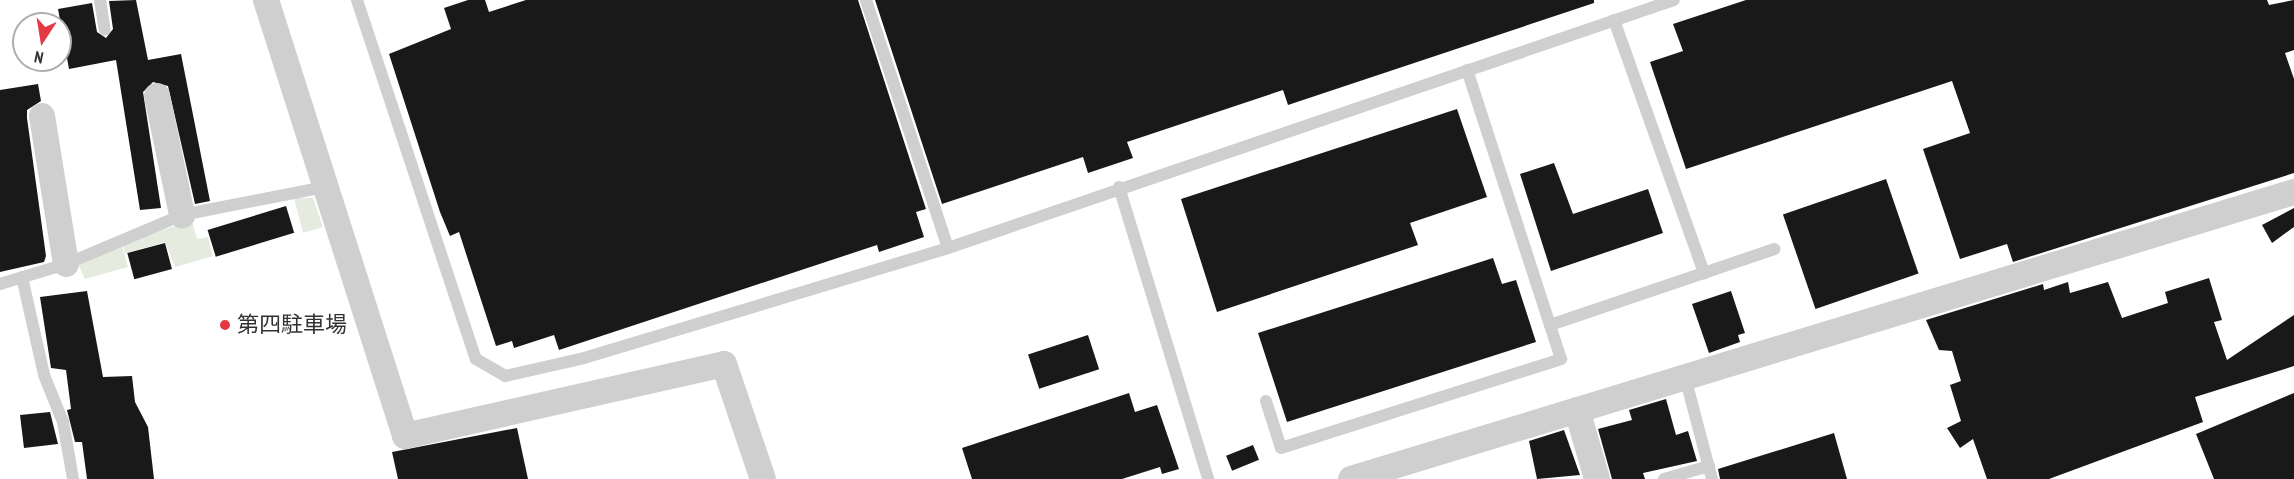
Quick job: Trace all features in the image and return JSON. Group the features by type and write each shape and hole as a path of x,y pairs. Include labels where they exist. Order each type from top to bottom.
{"street":[{"path":"266,0 405,436 724,364 763,479"},
{"path":"157,96 182,215"},
{"path":"42,116 66,264"},
{"path":"1351,479 2294,192"},
{"path":"1577,410 1597,479"}],"lane":[{"path":"100,0 105,30"},
{"path":"357,0 476,359 505,376 584,358 948,248 1119,187 1674,0"},
{"path":"866,0 948,248"},
{"path":"1614,20 1704,273"},
{"path":"1266,401 1281,448 1561,358 1467,70"},
{"path":"0,284 66,264 182,215 325,187"},
{"path":"1119,187 1208,479"},
{"path":"1550,325 1775,249"},
{"path":"22,277 44,375 63,422 73,479"},
{"path":"1685,377 1712,479"},
{"path":"1664,479 1709,466"}],"shaded area":[{"path":"294,198 313,198 323,227 303,233"},
{"path":"192,221 197,239 208,237 213,256 175,267 165,242 125,253 122,242"},
{"path":"121,242 128,267 85,279 78,264"}],"building":[{"path":"136,0 148,60 181,54 210,201 195,204 168,86 153,82 143,92 161,208 140,210 116,60 72,68 72,12 59,12 58,9 92,3 97,32 106,38 113,29 109,1"},
{"path":"468,0 485,0 489,12 526,0 858,0 926,209 916,212 924,237 879,252 877,245 559,350 554,335 514,348 512,341 496,346 459,232 450,236 440,212 389,54 451,29 444,8"},
{"path":"875,0 1594,0 1594,3 1288,105 1283,90 1127,142 1133,158 1088,173 1083,157 942,204"},
{"path":"1746,0 2267,0 2269,5 2294,0 2294,50 2285,53 2294,79 2294,173 2013,262 2007,244 1960,259 1923,149 1970,133 1952,81 1686,169 1650,62 1683,51 1673,24"},
{"path":"38,84 41,101 27,110 27,118 46,256 44,262 0,272 0,90"},
{"path":"1457,109 1487,197 1410,223 1418,245 1217,312 1181,199"},
{"path":"1554,163 1573,214 1648,189 1663,233 1551,271 1520,174"},
{"path":"1886,179 1919,274 1815,309 1783,214"},
{"path":"286,206 294,233 216,257 208,230"},
{"path":"2294,208 2294,227 2272,243 2262,225"},
{"path":"165,243 172,269 134,279 127,253"},
{"path":"1493,258 1502,284 1516,280 1536,342 1287,422 1258,333"},
{"path":"2209,278 2222,320 2214,322 2227,360 2294,315 2294,366 2195,397 2203,422 2049,479 1987,479 1973,439 1960,448 1947,428 1961,421 1950,385 1961,381 1952,351 1939,350 1926,320 2043,284 2044,290 2068,282 2070,293 2108,282 2122,318 2168,303 2165,292"},
{"path":"87,291 103,377 132,376 135,402 148,427 154,479 87,479 82,442 75,442 67,410 71,409 66,370 51,368 40,297"},
{"path":"1731,291 1745,333 1738,335 1740,342 1709,353 1692,304"},
{"path":"1088,335 1099,369 1039,389 1028,354"},
{"path":"1129,393 1135,412 1157,405 1179,469 1162,474 1160,467 1122,479 972,479 962,448"},
{"path":"2294,393 2294,479 2214,479 2196,434"},
{"path":"1666,399 1676,435 1688,431 1697,461 1643,473 1645,479 1612,479 1598,429 1632,420 1629,410"},
{"path":"50,412 58,444 24,448 20,415"},
{"path":"517,428 528,479 398,479 392,452"},
{"path":"1564,430 1580,475 1537,479 1529,441"},
{"path":"1834,433 1847,479 1720,479 1718,469"},
{"path":"1253,445 1259,460 1232,471 1226,456"}],"place":[{"name":"第四駐車場","path":"225,325"}]}
